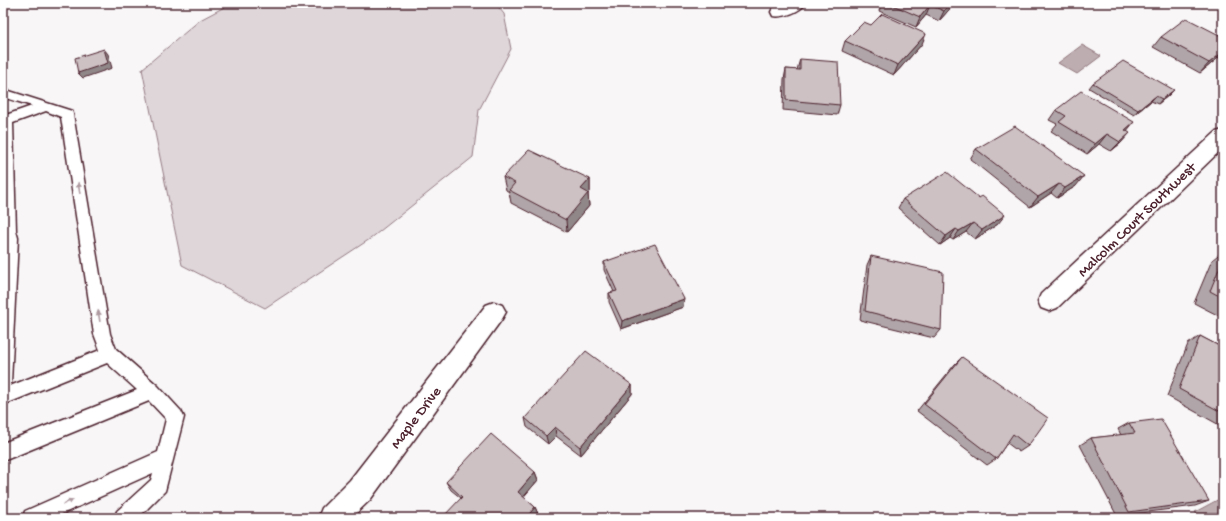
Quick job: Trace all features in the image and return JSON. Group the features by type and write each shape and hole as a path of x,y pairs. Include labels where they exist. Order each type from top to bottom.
{"street":[{"path":"778,12 798,3"},
{"name":"Malcolm Court Southwest","path":"1049,301 1223,137"},
{"name":"Maple Drive","path":"332,518 360,490 494,312"}],"lane":[{"path":"3,93 67,114 102,334 109,354 152,392 175,417 159,485 124,518"},
{"path":"3,383 11,238 6,232 5,121 46,106"},
{"path":"3,397 109,354"},
{"path":"3,452 152,392"},
{"path":"32,518 165,458"}],"shaded area":[{"path":"232,3 495,3 504,14 511,49 479,110 473,157 370,239 265,308 182,265 142,69 200,20"},
{"path":"1082,45 1101,56 1077,74 1058,63"},
{"path":"1223,497 1223,518 1200,518 1195,512"}],"building":[{"path":"888,3 951,3 944,11 930,5 920,17"},
{"path":"882,14 926,34 898,65 845,41 864,22 871,25"},
{"path":"1186,18 1223,37 1223,52 1209,63 1161,37"},
{"path":"104,49 108,63 78,73 75,58"},
{"path":"800,59 838,62 840,105 786,100 786,69 800,70"},
{"path":"1123,61 1174,90 1162,99 1156,96 1138,110 1093,83"},
{"path":"1081,91 1134,122 1125,130 1130,133 1120,142 1107,134 1095,144 1059,122 1066,116 1056,110"},
{"path":"1015,126 1084,176 1065,188 1059,184 1038,197 976,149"},
{"path":"529,150 590,179 581,189 588,193 566,220 509,190 515,183 503,177"},
{"path":"947,172 979,198 982,196 1005,215 982,230 973,223 959,231 956,229 946,236 903,199"},
{"path":"655,244 684,299 622,321 609,293 617,291 604,262"},
{"path":"871,256 943,272 941,330 865,311"},
{"path":"1223,259 1223,298 1210,291"},
{"path":"1200,336 1223,348 1223,413 1179,389"},
{"path":"586,351 632,385 580,447 555,427 546,436 525,418"},
{"path":"962,357 1048,418 1028,446 1013,434 996,459 924,404"},
{"path":"1161,419 1209,501 1129,512 1091,438 1135,433 1129,423"},
{"path":"491,434 535,472 518,492 535,507 526,518 442,518 462,497 446,482"}]}
